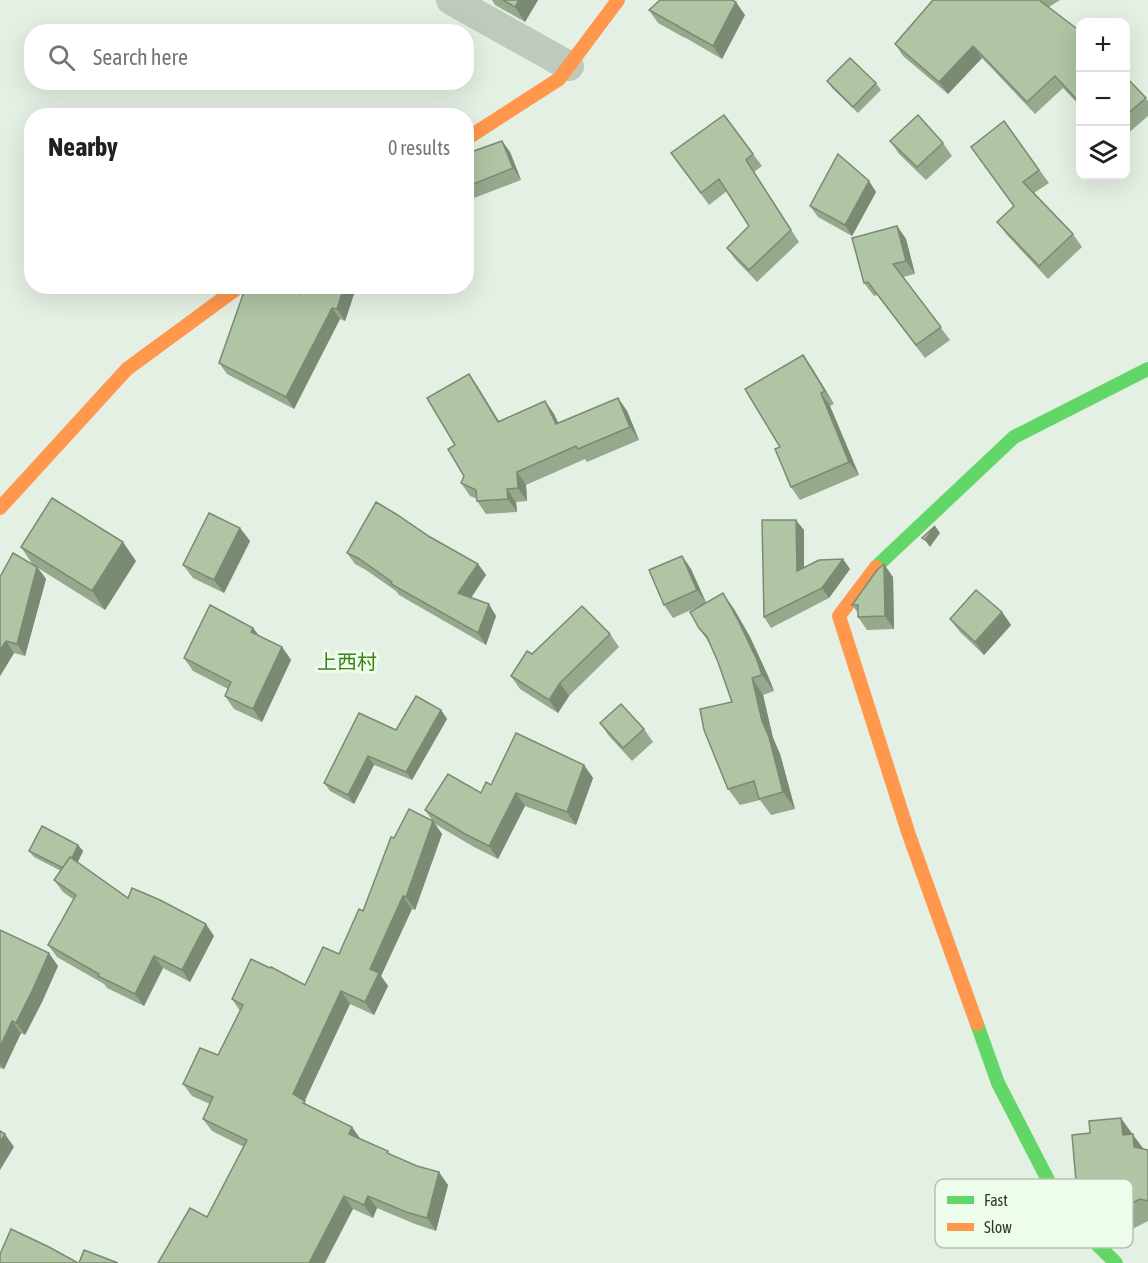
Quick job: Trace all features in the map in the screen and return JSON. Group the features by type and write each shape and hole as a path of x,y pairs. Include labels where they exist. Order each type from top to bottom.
{"street":[{"path":"451,0 569,66"},
{"path":"474,134 559,79 618,0"},
{"path":"0,508 127,369 229,294"},
{"path":"1047,1179 998,1083 909,835 839,616 872,571 1014,437 1148,369"},
{"path":"1101,1248 1116,1263"}],"building":[{"path":"503,0 519,0 515,7"},
{"path":"660,0 732,0 736,2 713,46 649,10"},
{"path":"933,0 1039,0 1076,28 1076,99 1055,76 1027,102 973,46 939,82 895,44"},
{"path":"850,58 876,83 853,107 827,81"},
{"path":"1130,81 1146,98 1130,112"},
{"path":"724,115 753,154 746,160 791,230 749,270 727,248 749,226 719,179 701,193 671,153"},
{"path":"918,115 943,143 917,167 890,141"},
{"path":"1004,121 1039,170 1023,182 1073,234 1039,266 997,222 1014,206 971,147"},
{"path":"502,141 513,168 474,184 474,151"},
{"path":"838,154 869,181 845,225 810,206"},
{"path":"897,226 906,261 893,264 941,327 916,345 868,282 864,283 852,238"},
{"path":"243,294 342,294 337,309 332,308 286,397 219,363"},
{"path":"803,355 825,391 821,393 849,462 791,487 775,449 780,447 745,389"},
{"path":"469,374 498,422 545,401 556,424 618,398 630,427 578,449 576,446 517,472 518,488 507,489 508,499 477,501 476,490 461,483 464,476 448,449 455,445 427,398"},
{"path":"52,498 123,542 92,591 21,547"},
{"path":"376,502 430,537 478,564 458,593 489,604 478,633 391,584 392,582 358,558 347,553"},
{"path":"209,513 240,528 214,580 183,565"},
{"path":"762,520 796,520 797,571 819,560 843,559 822,588 764,617"},
{"path":"935,526 925,540 922,538"},
{"path":"13,553 37,567 17,644 6,641 0,650 0,577"},
{"path":"682,556 697,590 664,605 649,570"},
{"path":"884,564 885,616 858,617 858,605 852,605 877,570"},
{"path":"976,590 1002,612 975,642 950,619"},
{"path":"723,593 738,620 762,675 752,678 783,792 759,799 754,781 728,789 704,730 700,709 732,702 707,637 690,612"},
{"path":"210,605 253,628 251,632 282,647 253,709 225,696 231,682 184,658"},
{"path":"582,606 610,634 560,683 549,700 511,676 527,651 532,654"},
{"path":"416,696 441,710 406,772 368,756 348,795 324,783 359,713 396,730"},
{"path":"621,704 644,729 623,748 600,723"},
{"path":"516,733 584,765 567,812 516,793 489,846 425,810 448,774 481,793 486,782 491,785"},
{"path":"409,809 433,821 406,897 403,896 370,969 379,973 365,1002 341,991 293,1094 305,1101 303,1103 352,1127 349,1134 417,1166 439,1172 427,1218 368,1196 364,1205 344,1196 309,1263 158,1263 190,1208 207,1217 247,1140 203,1119 213,1097 183,1084 200,1048 218,1055 243,1005 232,999 251,959 305,985 323,947 339,954 359,909 363,911 391,837 394,838"},
{"path":"42,826 78,845 72,858 70,857 63,868 29,851"},
{"path":"70,857 128,898 132,888 206,924 182,970 154,956 135,994 98,976 99,974 48,945 76,895 54,880"},
{"path":"0,930 49,953 16,1023 12,1021 0,1047"},
{"path":"1121,1118 1123,1135 1133,1134 1134,1147 1148,1150 1148,1201 1140,1199 1133,1203 1133,1179 1076,1179 1072,1135 1090,1133 1089,1121"},
{"path":"0,1131 5,1134 0,1142"},
{"path":"11,1229 78,1263 0,1263 0,1254"},
{"path":"84,1250 118,1263 79,1263"}],"traffic: fast":[{"path":"876,567 1014,437 1148,369"},
{"path":"977,1024 998,1083 1047,1179"},
{"path":"1101,1248 1116,1263"}],"traffic: slow":[{"path":"474,134 559,79 618,0"},
{"path":"0,508 127,369 229,294"},
{"path":"876,567 839,616 909,835 977,1024"}],"district":[{"name":"上西村","path":"347,662"}]}
